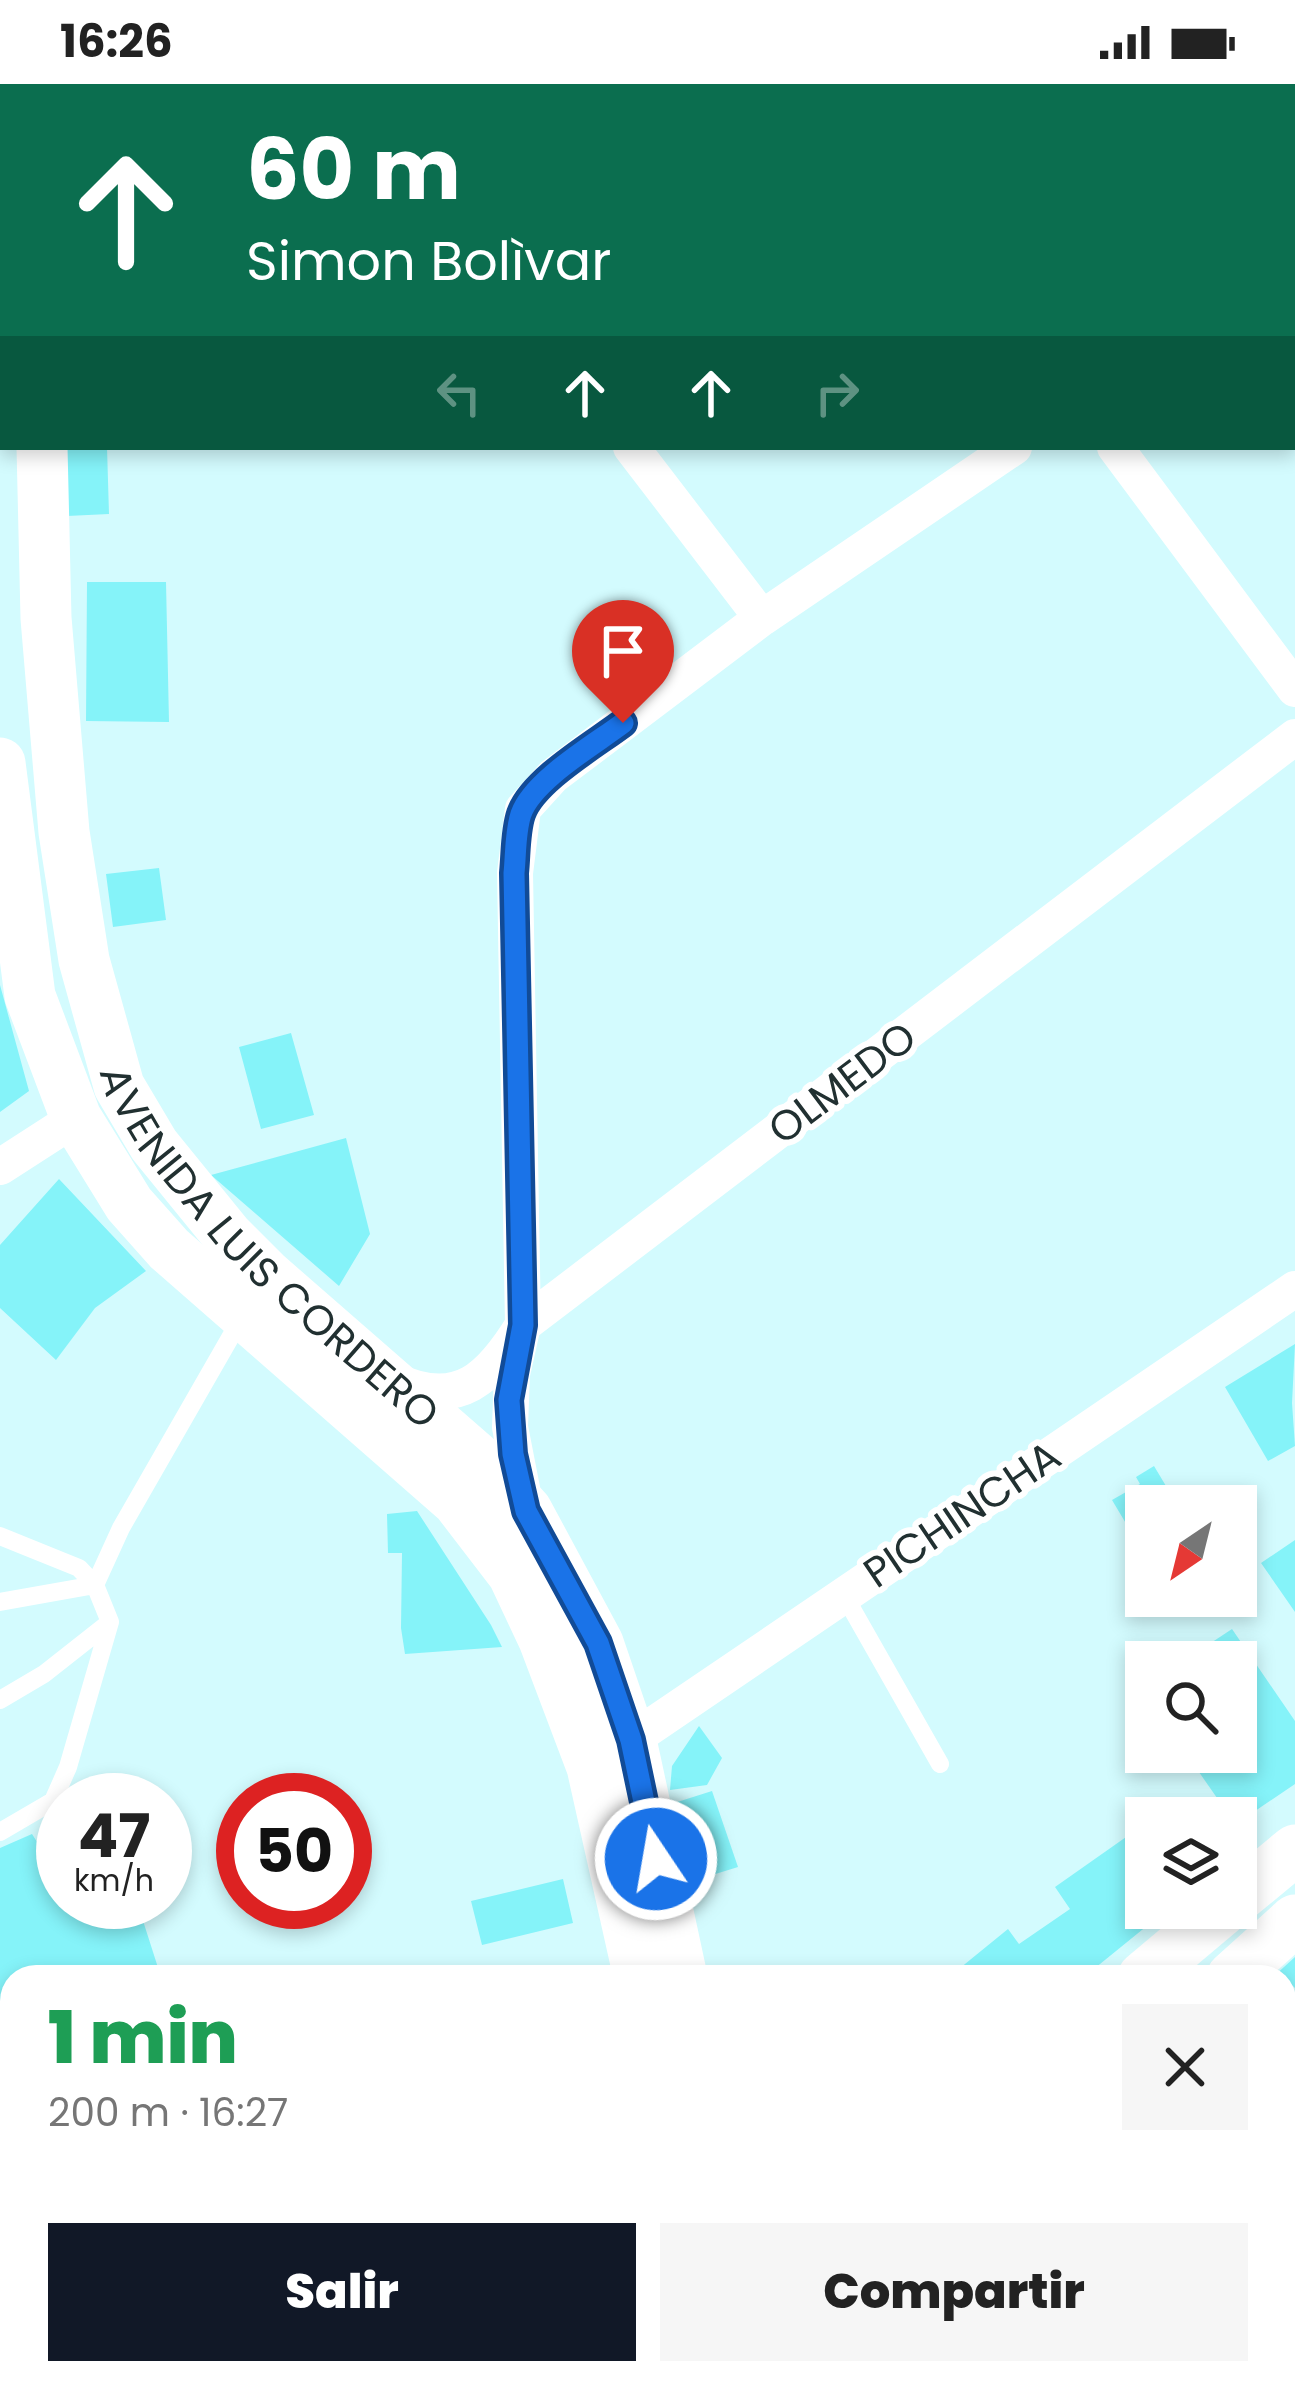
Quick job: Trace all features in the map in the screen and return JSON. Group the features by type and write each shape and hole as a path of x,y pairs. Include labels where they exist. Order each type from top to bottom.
{"main road":[{"name":"AVENIDA LUIS CORDERO","path":"42,450 46,618 64,832 84,960 119,1086 154,1145 228,1236 486,1466 526,1511 598,1643 631,1740 679,1965"},
{"name":"AVENIDA LUIS CORDERO","path":"0,763 30,996 76,1118 129,1204 169,1249 457,1501 513,1574 544,1640 592,1767 636,1965"},
{"path":"1257,1882 1295,1850"},
{"path":"1245,1965 1295,1920"},
{"path":"1157,1965 1201,1929"}],"street":[{"path":"633,450 762,618"},
{"path":"526,1511 513,1454 509,1400 523,1325 514,873 523,809 553,776 762,618 1011,450"},
{"path":"1116,450 1295,689"},
{"name":"OLMEDO","path":"386,1376 408,1386 458,1389 482,1380 499,1364 523,1325 1295,737"},
{"path":"0,1167 76,1118"},
{"name":"PICHINCHA","path":"631,1740 1295,1289"}],"lane":[{"path":"95,1586 121,1528 243,1316"},
{"path":"0,1536 80,1568 95,1586 110,1622 68,1768 53,1802 0,1832"},
{"path":"0,1602 95,1586"},
{"path":"844,1594 940,1764"},
{"path":"0,1700 44,1674 110,1622"}],"building":[{"path":"64,450 107,450 109,514 67,516"},
{"path":"87,582 166,582 169,722 86,721"},
{"path":"159,868 166,920 113,927 106,874"},
{"path":"0,985 29,1091 0,1112"},
{"path":"291,1033 314,1115 261,1129 239,1047"},
{"path":"346,1138 370,1234 339,1286 211,1175"},
{"path":"59,1179 146,1271 95,1308 56,1360 0,1308 0,1245"},
{"path":"1295,1344 1295,1446 1268,1461 1225,1387"},
{"path":"1154,1466 1165,1485 1138,1485 1136,1477"},
{"path":"1125,1493 1125,1522 1112,1500"},
{"path":"417,1511 502,1647 405,1654 402,1553 388,1553 387,1514"},
{"path":"1295,1540 1295,1612 1261,1563"},
{"path":"1232,1629 1240,1641 1214,1641"},
{"path":"1257,1666 1295,1721 1295,1784 1257,1810 1257,1797 1216,1797 1200,1773 1257,1773"},
{"path":"699,1726 722,1758 707,1785 670,1790 672,1766"},
{"path":"712,1791 738,1867 696,1880 671,1804"},
{"path":"32,1834 36,1840 36,1929 146,1929 157,1965 0,1965 0,1848"},
{"path":"1125,1838 1125,1929 1143,1929 1099,1965 964,1965 1008,1929 1019,1944 1070,1909 1055,1887"},
{"path":"563,1879 573,1923 482,1945 471,1901"}],"route":[{"path":"623,723 536,792 523,809 518,827 514,873 523,1325 509,1400 513,1454 526,1511 598,1643 631,1740 656,1859"}]}
